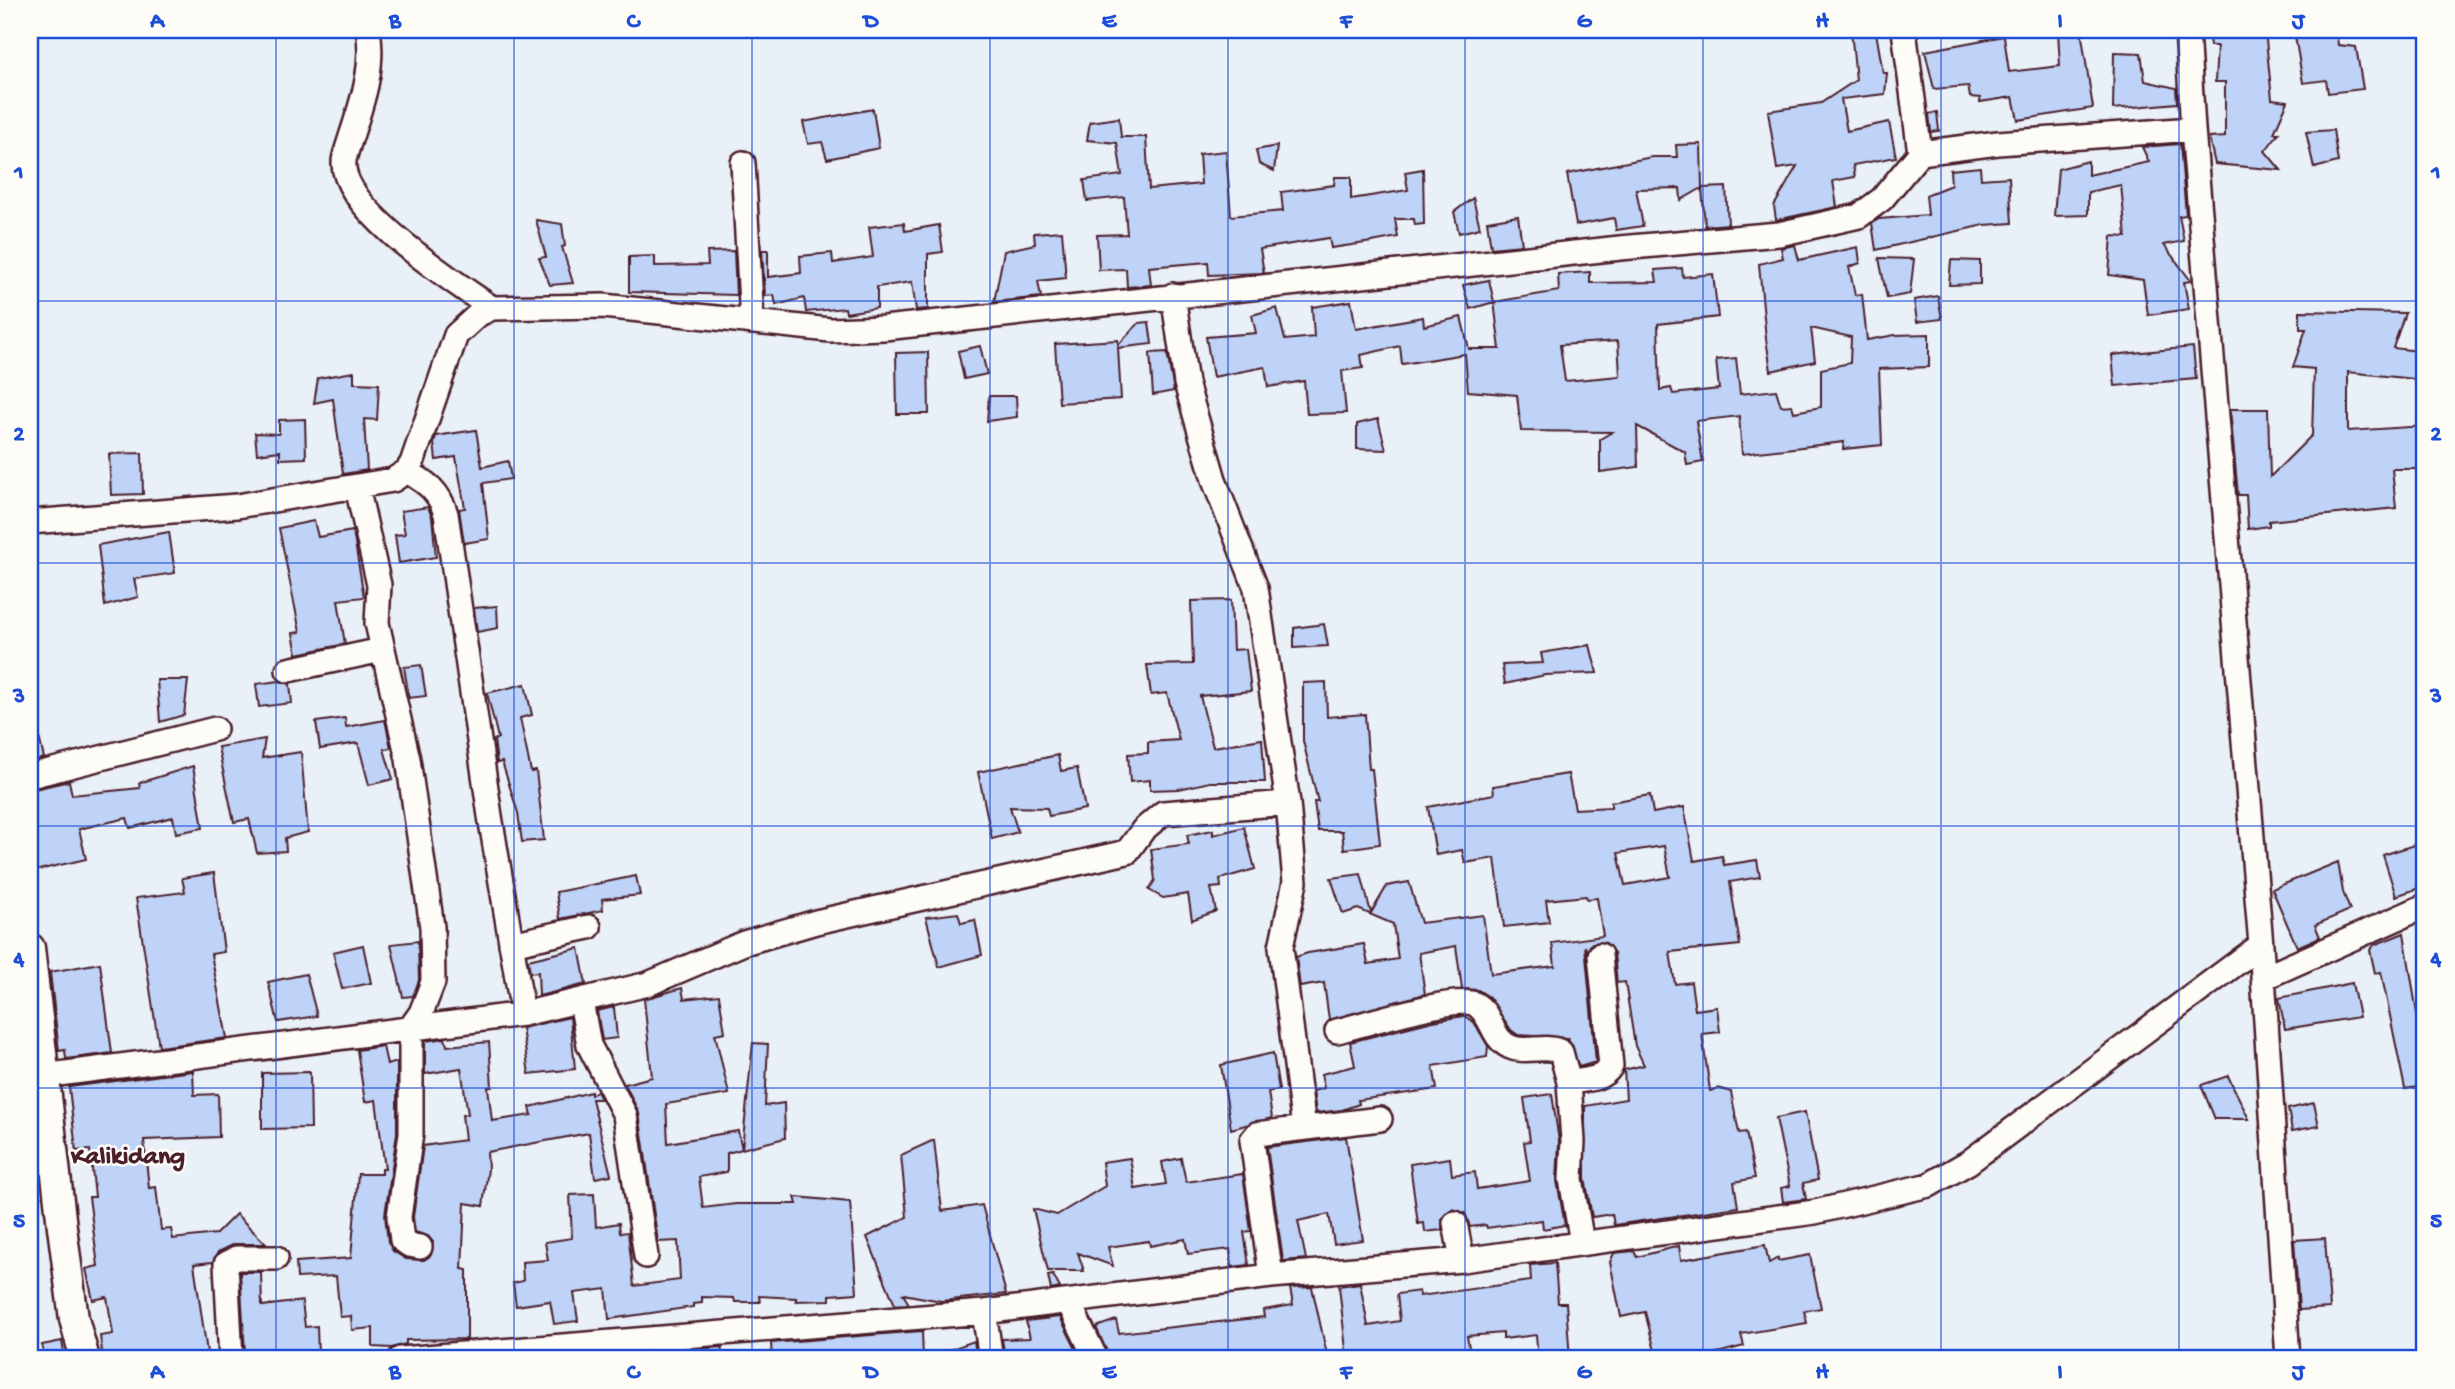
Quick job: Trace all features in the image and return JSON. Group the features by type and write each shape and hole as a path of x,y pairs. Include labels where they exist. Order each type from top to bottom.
{"street":[{"path":"368,30 368,70 363,105 344,159 346,178 363,207 492,308"},
{"path":"1904,30 1920,153"},
{"path":"2188,30 2193,130 2261,945 2288,1359"},
{"path":"30,522 237,506 393,480 407,471 456,335 479,314 492,308 603,306 830,330 1008,317 1173,295 1779,234 1822,227 1859,216 1873,207 1920,153 1998,143 2193,130"},
{"path":"743,163 752,322"},
{"path":"1173,295 1189,396 1214,483 1256,588 1288,803 1294,882 1281,947 1304,1128"},
{"path":"407,471 431,485 442,499 446,514 523,1014"},
{"path":"357,486 379,585 377,618 408,759 432,927 433,982 421,1013 411,1027 411,1135 400,1217 402,1240 409,1245 420,1247"},
{"path":"288,670 382,650"},
{"path":"30,776 215,729"},
{"path":"43,1076 523,1014 648,984 744,943 816,922 1128,852 1143,830 1163,813 1288,803"},
{"path":"2263,978 2425,906"},
{"path":"511,944 589,927"},
{"path":"400,1359 984,1312 1271,1276 1462,1260 1815,1212 1929,1185 1969,1162 2261,945"},
{"path":"30,948 43,1076 74,1319 85,1359"},
{"path":"1569,1082 1597,1077 1607,1073 1611,1066 1600,955"},
{"path":"581,1001 589,1045 625,1115 646,1256"},
{"path":"1337,1031 1449,1003 1473,1003 1482,1010 1502,1042 1513,1048 1561,1052 1569,1082 1573,1141 1571,1179 1582,1243"},
{"path":"1271,1276 1252,1140 1257,1134 1380,1119"},
{"path":"1455,1223 1462,1260"},
{"path":"231,1359 226,1264 236,1258 276,1258"},
{"path":"1069,1303 1096,1359"},
{"path":"984,1312 991,1359"}],"building":[{"path":"1851,30 1876,32 1883,73 1887,73 1885,94 1841,99 1847,131 1889,122 1896,157 1853,165 1855,177 1833,181 1837,207 1776,220 1774,206 1797,166 1777,169 1768,111 1821,103 1856,80"},
{"path":"2081,30 2093,108 2018,120 2013,97 1980,102 1980,98 1970,97 1968,86 1934,89 1925,51 2004,36 2009,72 2060,66 2058,31"},
{"path":"2208,30 2265,30 2272,99 2288,101 2274,133 2279,133 2265,151 2281,170 2215,164 2209,138 2225,137 2225,82 2215,82 2217,46 2210,46"},
{"path":"2294,30 2336,30 2338,45 2356,47 2363,89 2328,93 2326,80 2303,83"},
{"path":"2114,52 2141,53 2145,81 2176,88 2177,103 2113,109"},
{"path":"873,109 879,148 827,159 822,142 808,144 803,122"},
{"path":"1937,112 1939,131 1931,132 1929,114"},
{"path":"1119,118 1121,137 1146,137 1149,189 1201,184 1199,154 1226,151 1231,216 1283,211 1281,192 1334,185 1335,177 1351,177 1351,199 1408,190 1405,172 1423,169 1424,224 1415,225 1414,219 1395,219 1398,237 1372,242 1331,248 1329,238 1260,249 1264,273 1209,275 1208,262 1149,267 1151,285 1127,287 1126,269 1099,270 1097,235 1127,234 1124,197 1087,201 1084,180 1122,175 1117,143 1087,140 1090,122"},
{"path":"2333,130 2338,162 2314,168 2306,132"},
{"path":"1701,144 1702,188 1681,200 1680,188 1636,189 1643,226 1616,230 1614,218 1576,225 1567,174 1652,157 1677,157 1676,145"},
{"path":"2180,144 2186,215 2179,216 2184,241 2164,245 2191,281 2184,282 2189,309 2148,315 2143,280 2109,275 2112,236 2126,237 2121,185 2088,192 2088,215 2054,216 2058,169 2088,161 2088,175 2149,162 2142,147"},
{"path":"1277,146 1274,171 1259,164 1256,150"},
{"path":"1980,167 1981,179 2009,177 2012,223 1984,225 1876,250 1872,223 1879,219 1928,215 1926,195 1951,185 1950,170"},
{"path":"1726,187 1728,224 1705,226 1702,188"},
{"path":"1473,198 1480,228 1459,233 1454,212"},
{"path":"1518,216 1522,245 1491,248 1487,221"},
{"path":"536,220 562,224 565,246 562,247 573,283 550,285 539,258 546,257"},
{"path":"904,223 905,231 939,225 943,252 928,254 928,309 916,310 912,282 877,287 877,308 846,313 845,308 806,312 804,298 776,305 774,295 765,296 762,250 768,250 768,277 801,273 800,256 832,253 833,263 873,257 869,227"},
{"path":"1062,231 1066,278 1038,281 1041,297 994,302 1004,251 1035,244 1034,233"},
{"path":"1795,245 1799,260 1858,247 1860,263 1849,267 1855,295 1862,294 1867,340 1895,335 1929,334 1929,367 1879,369 1882,445 1843,449 1844,442 1742,454 1739,416 1696,421 1703,462 1687,465 1685,452 1637,426 1638,467 1600,472 1600,439 1612,432 1521,431 1517,395 1468,391 1465,354 1402,364 1400,346 1361,355 1363,368 1342,371 1346,413 1307,414 1304,381 1268,387 1265,367 1213,377 1206,337 1256,333 1252,315 1277,308 1285,340 1314,337 1312,307 1351,301 1356,329 1423,317 1424,326 1461,317 1469,349 1500,349 1494,302 1559,291 1558,274 1590,272 1590,283 1657,282 1655,270 1682,268 1683,277 1713,274 1718,317 1658,324 1660,390 1671,388 1673,394 1719,389 1716,360 1736,358 1740,394 1776,390 1781,406 1792,405 1794,412 1821,407 1821,369 1850,363 1851,337 1811,328 1815,361 1771,371 1759,264 1783,258 1781,248","holes":["1618,341 1620,376 1565,381 1560,345"]},
{"path":"734,251 736,295 629,292 629,257 655,256 655,266 708,265 707,252"},
{"path":"1879,258 1914,259 1910,294 1887,298"},
{"path":"1951,260 1980,261 1980,284 1949,285"},
{"path":"1489,280 1494,302 1470,309 1463,285"},
{"path":"1938,296 1942,319 1917,322 1914,300"},
{"path":"2300,311 2405,313 2393,348 2418,351 2424,380 2348,372 2348,431 2425,426 2425,469 2392,469 2396,508 2269,521 2269,526 2248,529 2246,495 2238,495 2230,409 2268,409 2270,477 2312,435 2314,369 2293,367 2306,329 2300,329"},
{"path":"1149,322 1152,344 1118,348 1121,399 1059,403 1055,344 1118,340 1118,345 1139,323"},
{"path":"980,346 987,374 964,379 958,351"},
{"path":"2193,347 2196,379 2115,386 2112,355"},
{"path":"928,352 929,414 897,414 896,353"},
{"path":"1167,352 1174,391 1153,395 1150,353"},
{"path":"354,372 354,383 379,384 377,420 364,419 367,470 343,474 333,399 314,403 318,378"},
{"path":"989,396 1016,396 1017,417 987,421"},
{"path":"305,419 306,458 280,459 280,451 257,454 255,433 279,434 279,420"},
{"path":"1378,419 1386,450 1357,449 1357,424"},
{"path":"476,430 482,467 508,461 511,479 483,483 489,539 464,543 459,509 465,508 456,457 436,460 434,443 436,436"},
{"path":"142,453 143,494 111,495 109,454"},
{"path":"428,507 432,517 436,557 399,563 395,535 405,534 401,511"},
{"path":"314,521 318,537 353,531 364,597 338,600 345,644 297,654 293,633 300,632 279,528"},
{"path":"169,532 175,573 134,579 138,597 105,606 98,545"},
{"path":"1231,600 1233,650 1246,649 1251,691 1200,696 1213,747 1262,739 1265,782 1210,782 1179,789 1150,790 1150,780 1130,782 1128,754 1148,753 1148,742 1179,740 1167,693 1151,695 1147,665 1193,664 1191,601"},
{"path":"497,606 498,628 477,632 474,608"},
{"path":"1324,624 1328,646 1294,648 1294,628"},
{"path":"1590,645 1597,673 1545,675 1505,684 1502,665 1543,663 1541,653"},
{"path":"421,665 426,696 409,698 404,667"},
{"path":"157,680 188,680 184,715 160,722"},
{"path":"279,681 290,684 292,703 259,707 256,684"},
{"path":"1326,682 1327,717 1365,714 1369,769 1372,769 1380,844 1344,849 1342,831 1318,831 1314,802 1318,802 1303,741 1303,683"},
{"path":"525,684 532,715 520,718 531,772 536,771 544,840 522,842 518,813 502,762 497,763 494,740 498,738 487,693"},
{"path":"345,718 346,727 385,720 391,748 384,749 393,779 369,785 358,743 320,749 316,722"},
{"path":"30,724 36,724 44,758 30,762"},
{"path":"265,739 262,758 301,752 308,832 285,838 286,851 257,853 249,819 234,822 218,747"},
{"path":"1058,755 1061,771 1077,768 1085,809 1049,816 1047,808 1010,807 1018,832 992,839 978,772"},
{"path":"193,766 203,828 176,833 173,817 130,828 127,818 79,829 86,859 30,872 30,790 69,781 72,795 140,788 139,783"},
{"path":"1568,774 1575,809 1611,807 1611,802 1650,795 1653,813 1684,807 1694,861 1722,856 1724,865 1757,860 1760,877 1730,882 1740,945 1670,952 1675,984 1691,982 1695,1010 1717,1007 1720,1032 1702,1034 1710,1091 1718,1088 1731,1092 1739,1133 1746,1132 1755,1178 1734,1182 1738,1207 1614,1225 1612,1214 1592,1217 1585,1178 1585,1106 1626,1099 1624,1070 1644,1065 1635,1046 1625,982 1617,983 1614,953 1606,943 1592,943 1587,951 1585,946 1596,1062 1579,1067 1568,1038 1518,1035 1511,1030 1489,997 1478,990 1462,989 1456,946 1419,953 1425,994 1329,1020 1324,983 1300,987 1296,957 1308,953 1364,944 1368,964 1398,959 1393,924 1358,909 1343,914 1331,878 1361,874 1371,913 1387,886 1409,882 1421,923 1483,915 1491,974 1555,966 1552,943 1603,936 1597,898 1587,899 1586,896 1546,900 1549,922 1504,927 1495,858 1465,863 1462,850 1436,855 1428,807 1494,794 1493,786","holes":["1664,846 1670,877 1625,885 1618,853"]},
{"path":"1244,827 1255,869 1220,879 1221,887 1211,888 1216,911 1192,920 1188,894 1163,898 1149,890 1155,880 1151,849 1189,844 1187,835 1213,830 1213,835"},
{"path":"2417,844 2425,870 2425,886 2396,896 2383,855"},
{"path":"2338,862 2343,892 2350,910 2315,925 2320,937 2297,947 2272,889"},
{"path":"214,873 224,952 211,954 227,1038 159,1047 136,898 185,892 182,878"},
{"path":"636,876 640,895 602,899 603,910 560,919 556,892"},
{"path":"958,913 961,923 975,920 982,955 939,967 926,917"},
{"path":"2404,933 2425,1063 2425,1086 2405,1089 2381,972 2375,973 2370,950 2374,945"},
{"path":"418,941 419,980 413,996 403,997 391,944"},
{"path":"363,945 371,983 342,989 333,952"},
{"path":"579,948 586,984 539,996 538,972 530,973 528,960"},
{"path":"100,963 112,1053 66,1059 65,1050 59,1051 50,972"},
{"path":"306,974 317,1016 278,1022 268,982"},
{"path":"2352,983 2359,1017 2285,1029 2279,998"},
{"path":"682,988 684,999 719,995 725,1032 715,1034 729,1094 666,1104 668,1143 738,1131 742,1149 727,1153 727,1172 699,1177 703,1208 736,1204 797,1204 795,1197 850,1202 857,1293 830,1295 830,1300 796,1301 796,1298 759,1296 760,1302 735,1302 734,1298 702,1297 702,1303 693,1304 693,1307 609,1319 606,1289 574,1293 578,1321 554,1324 550,1301 516,1306 513,1283 523,1281 522,1262 548,1260 545,1242 572,1238 570,1195 594,1194 596,1227 619,1223 620,1233 628,1232 634,1286 680,1280 678,1241 658,1242 639,1113 625,1084 652,1077 644,999"},
{"path":"614,1007 617,1038 602,1040 597,1011"},
{"path":"1464,1016 1474,1022 1488,1046 1487,1057 1433,1066 1437,1089 1358,1100 1359,1104 1342,1110 1316,1113 1313,1091 1324,1088 1321,1074 1355,1066 1350,1042"},
{"path":"570,1017 575,1069 529,1074 522,1028"},
{"path":"445,1038 447,1046 489,1042 492,1087 488,1087 492,1121 532,1115 530,1107 591,1092 591,1095 597,1091 601,1099 592,1099 611,1175 595,1178 589,1133 487,1152 488,1169 483,1206 465,1203 462,1269 467,1270 467,1339 406,1340 406,1344 392,1348 373,1347 373,1328 352,1330 351,1316 340,1317 336,1276 297,1278 296,1262 351,1258 358,1174 382,1174 382,1169 385,1169 376,1100 365,1102 357,1050 383,1046 387,1065 397,1062 397,1133 385,1215 388,1242 393,1251 406,1259 424,1260 431,1255 433,1242 428,1236 415,1232 413,1217 423,1146 465,1140 462,1115 468,1114 461,1068 425,1074 425,1041"},
{"path":"753,1043 768,1044 765,1106 784,1103 785,1138 742,1149"},
{"path":"1273,1053 1279,1090 1268,1092 1272,1118 1231,1129 1221,1065"},
{"path":"193,1071 194,1095 218,1094 219,1137 144,1140 149,1188 156,1187 161,1230 171,1229 173,1239 216,1234 236,1214 266,1244 235,1244 218,1252 213,1262 194,1264 208,1359 103,1359 100,1336 113,1334 107,1297 93,1300 86,1269 98,1266 89,1197 95,1197 90,1150 76,1151 69,1087"},
{"path":"310,1072 311,1128 262,1129 262,1073"},
{"path":"2228,1076 2249,1119 2215,1119 2201,1085"},
{"path":"1552,1094 1559,1141 1557,1181 1565,1225 1543,1229 1542,1220 1487,1228 1486,1225 1470,1227 1465,1213 1453,1209 1442,1218 1442,1230 1425,1232 1424,1223 1418,1224 1410,1164 1450,1158 1452,1175 1475,1172 1477,1189 1530,1181 1524,1142 1530,1141 1524,1098"},
{"path":"2314,1103 2319,1126 2292,1131 2288,1109"},
{"path":"1805,1112 1818,1180 1803,1183 1806,1199 1783,1202 1781,1188 1790,1186 1776,1118"},
{"path":"1346,1137 1363,1240 1334,1244 1329,1214 1298,1221 1306,1259 1283,1261 1267,1147"},
{"path":"934,1140 942,1211 982,1205 1006,1294 941,1301 903,1294 909,1304 895,1305 867,1237 907,1217 901,1155"},
{"path":"1130,1158 1135,1189 1166,1184 1162,1162 1181,1158 1186,1182 1243,1174 1251,1231 1244,1232 1249,1265 1232,1267 1230,1249 1188,1254 1185,1239 1150,1246 1149,1241 1108,1247 1113,1266 1078,1253 1084,1271 1048,1271 1033,1209 1057,1215 1105,1186 1102,1162"},
{"path":"2325,1238 2330,1308 2299,1310 2294,1240"},
{"path":"1765,1245 1769,1263 1778,1258 1778,1261 1810,1255 1821,1308 1804,1311 1807,1323 1741,1334 1744,1346 1695,1359 1657,1359 1645,1312 1621,1317 1610,1262 1614,1253 1634,1251 1637,1257 1679,1246 1681,1260"},
{"path":"1555,1263 1558,1303 1566,1303 1570,1359 1538,1359 1536,1335 1503,1339 1503,1333 1467,1336 1471,1359 1347,1359 1339,1286 1360,1283 1368,1326 1400,1321 1397,1294 1419,1291 1420,1296 1531,1281 1530,1265"},
{"path":"240,1272 261,1272 262,1306 302,1301 305,1327 317,1326 318,1356 267,1359 266,1351 245,1353"},
{"path":"1053,1275 1060,1288 1051,1290 1048,1276"},
{"path":"1312,1287 1328,1359 1292,1359 1291,1353 1256,1359 1212,1359 1211,1355 1174,1359 1110,1359 1096,1327 1116,1320 1119,1333 1264,1317 1263,1310 1293,1305 1290,1288"},
{"path":"1060,1317 1081,1359 1005,1359 1002,1339 1030,1338 1026,1321"},
{"path":"922,1331 923,1359 772,1359 771,1343"},
{"path":"62,1341 65,1359 45,1359 42,1345"},
{"path":"974,1341 977,1359 929,1357"},
{"path":"722,1347 721,1359 691,1359 691,1350"}],"district":[{"name":"Kalikidang","path":"128,1158"}]}
